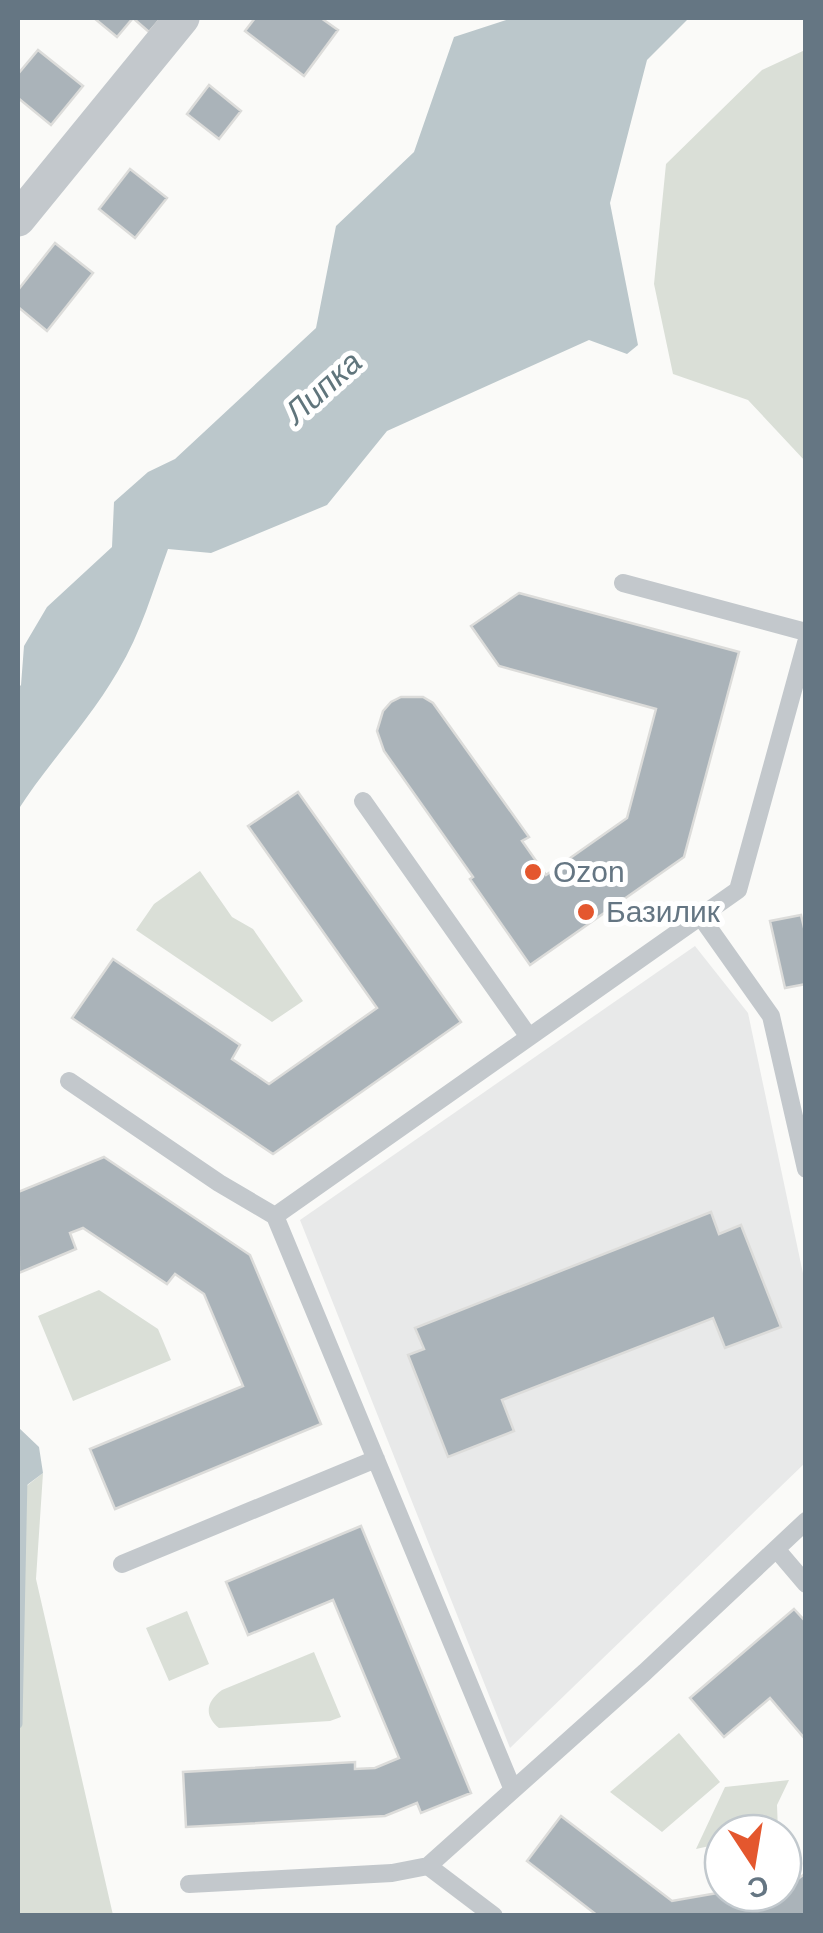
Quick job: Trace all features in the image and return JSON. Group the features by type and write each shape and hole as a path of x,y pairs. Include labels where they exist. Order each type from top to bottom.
{"street":[{"path":"18,219 182,18"}],"lane":[{"path":"622,583 806,632"},
{"path":"275,1216 738,890 806,642"},
{"path":"363,801 529,1037"},
{"path":"701,917 771,1016 806,1169"},
{"path":"69,1081 219,1183 275,1216 513,1790"},
{"path":"122,1564 376,1460"},
{"path":"189,1884 392,1873 428,1866 806,1521"},
{"path":"777,1550 806,1584"},
{"path":"428,1866 494,1916"}],"shaded area":[{"path":"805,50 805,461 748,400 673,374 654,284 666,164 762,70"},
{"path":"200,871 232,917 253,929 303,1001 272,1022 136,930 154,904"},
{"path":"695,946 748,1013 805,1283 805,1463 510,1748 300,1220"},
{"path":"99,1290 158,1329 171,1360 73,1401 38,1316"},
{"path":"43,1473 36,1579 113,1915 18,1915 18,1479 24,1488"},
{"path":"187,1611 209,1664 169,1681 146,1628"},
{"path":"314,1652 341,1717 219,1728 214,1723 209,1708 222,1690"},
{"path":"679,1733 720,1782 662,1832 610,1792"},
{"path":"789,1780 777,1813 713,1813 725,1787"}],"water":[{"path":"512,18 689,18 647,60 610,203 638,345 627,354 589,340 387,431 327,505 211,553 168,549 140,627 118,671 18,810 18,688 24,646 47,607 112,547 114,502 148,472 175,459 316,328 336,226 414,152 454,37"},
{"path":"18,1427 39,1447 43,1473 23,1488 18,1479"}],"building":[{"path":"94,18 133,18 117,37"},
{"path":"133,18 161,18 149,32"},
{"path":"255,18 321,18 338,30 304,76 245,31"},
{"path":"38,50 83,86 51,125 18,98 18,74"},
{"path":"209,85 241,111 219,139 187,114"},
{"path":"130,169 167,198 135,238 99,209"},
{"path":"55,243 93,273 47,331 18,307 18,290"},
{"path":"519,593 739,652 684,857 530,965 384,751 377,731 383,711 401,697 423,697 433,703 529,837 522,841 546,875 627,818 656,709 499,666 471,626"},
{"path":"298,792 461,1022 273,1154 72,1018 113,959 240,1045 232,1059 269,1084 377,1008 248,826"},
{"path":"801,915 806,936 806,984 785,988 770,921"},
{"path":"104,1157 250,1255 321,1424 115,1509 90,1449 243,1386 204,1294 175,1274 167,1284 83,1228 70,1233 76,1249 19,1273 18,1192"},
{"path":"711,1212 719,1234 741,1225 781,1327 725,1348 713,1318 502,1400 514,1431 448,1457 408,1355 424,1349 415,1328"},
{"path":"361,1526 471,1793 421,1813 417,1803 385,1816 186,1827 183,1772 355,1762 355,1769 375,1768 399,1758 333,1600 248,1635 226,1582"},
{"path":"794,1609 806,1622 806,1740 770,1698 724,1737 690,1698"},
{"path":"561,1816 672,1901 703,1896 703,1913 803,1913 806,1873 806,1916 598,1916 527,1861"}],"waterway":[{"name":"Липка","path":"18,1724 23,1477"}],"place":[{"name":"Ozon","path":"533,872"},
{"name":"Базилик","path":"586,912"}]}
